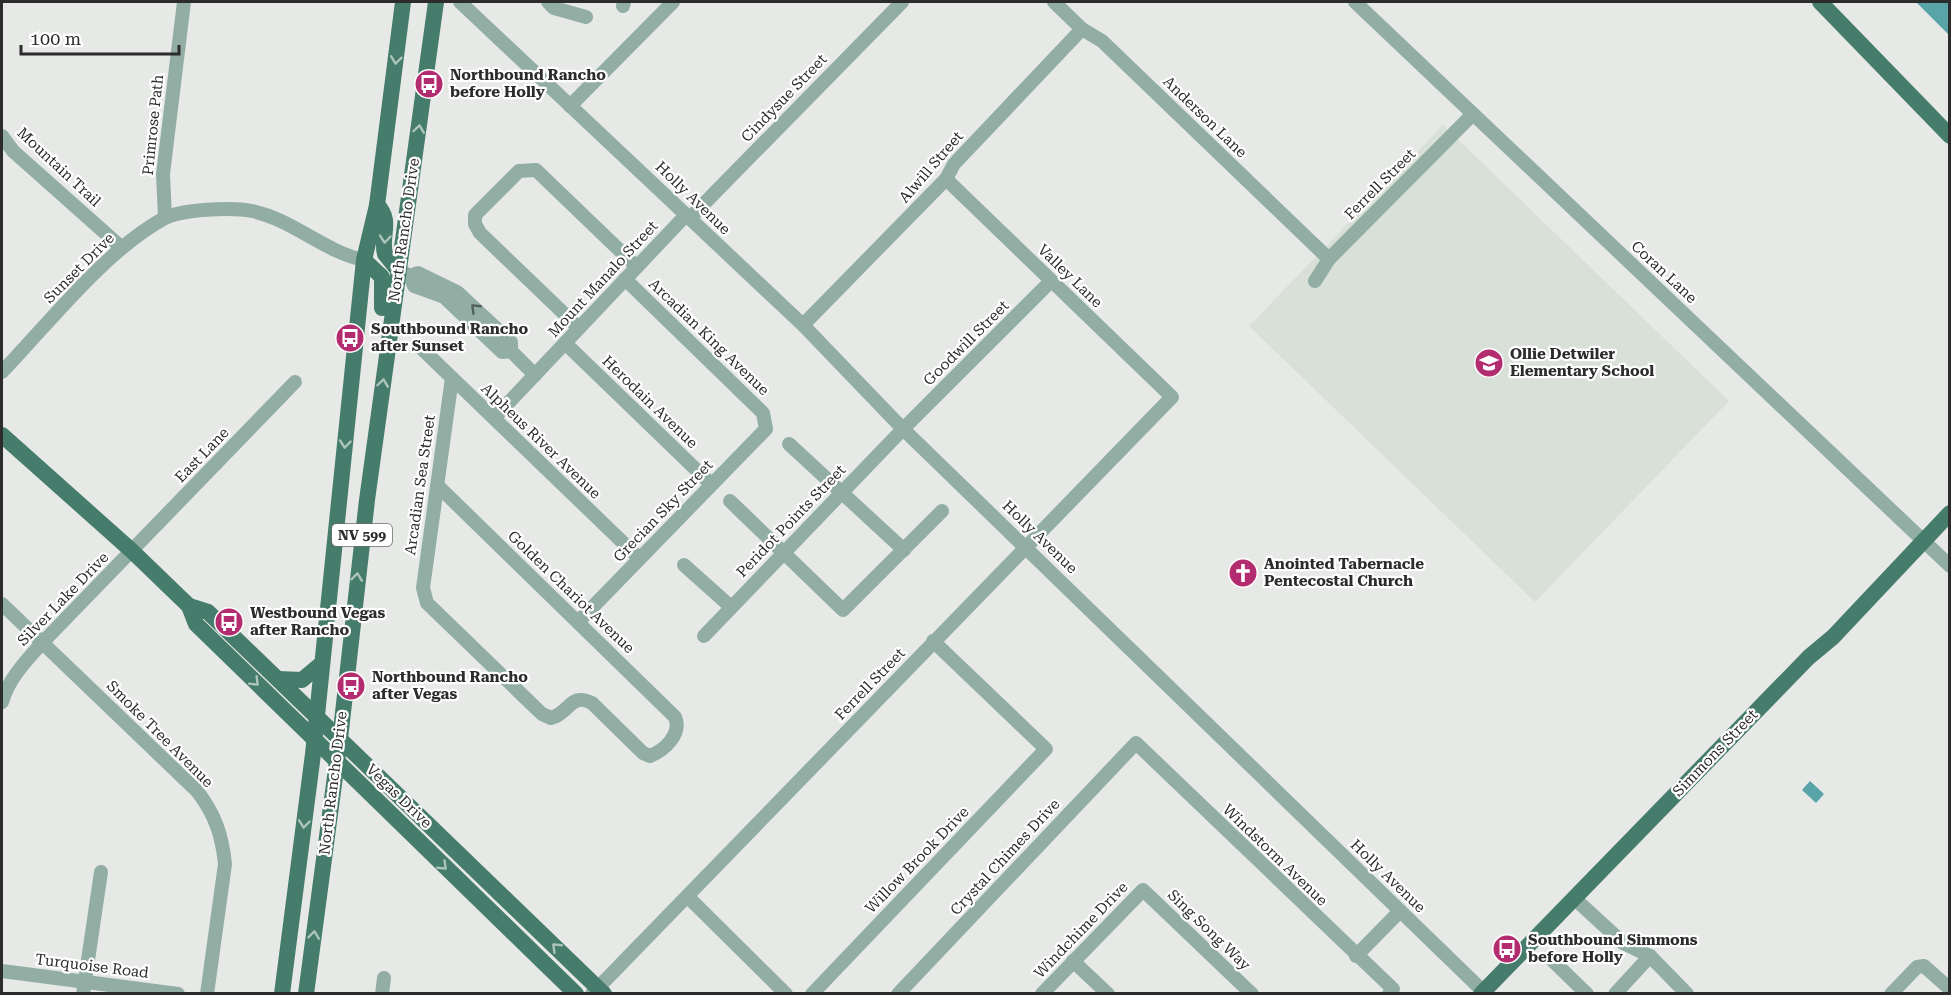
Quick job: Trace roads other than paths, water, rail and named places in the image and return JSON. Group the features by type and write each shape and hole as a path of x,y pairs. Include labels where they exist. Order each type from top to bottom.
{"main road":[{"name":"North Rancho Drive","path":"282,993 317,717 364,260 377,206 403,2"},
{"name":"North Rancho Drive","path":"306,993 340,739 350,631 390,330 404,273 436,2"},
{"path":"1820,2 1950,135"},
{"path":"377,206 385,215 385,254 404,273"},
{"path":"364,260 379,271 384,282 381,315 390,330"},
{"name":"Vegas Drive","path":"2,435 132,551 189,606 196,624 576,993"},
{"name":"Simmons Street","path":"1483,993 1809,657 1833,637 1950,513"},
{"name":"Vegas Drive","path":"189,606 208,612 598,992"},
{"path":"278,679 302,680 321,664"},
{"path":"330,812 346,794 361,793 373,797"}],"street":[{"name":"Primrose Path","path":"165,218 163,174 184,2"},
{"name":"Holly Avenue","path":"460,2 803,325 903,429 1026,546 1483,993"},
{"path":"548,2 555,8 586,17"},
{"path":"570,106 673,2"},
{"name":"Cindysue Street","path":"688,217 902,2"},
{"name":"Anderson Lane","path":"1054,2 1082,29 1101,41 1329,259"},
{"name":"Coran Lane","path":"1355,2 1950,566"},
{"name":"Alwill Street","path":"803,325 946,179 954,164 1082,29"},
{"name":"Ferrell Street","path":"1315,281 1329,259 1473,114"},
{"name":"Mountain Trail","path":"2,136 13,151 121,247"},
{"path":"579,328 480,233 475,224 475,215 519,171 527,168 536,170 637,267"},
{"name":"Valley Lane","path":"946,179 1172,397"},
{"name":"Sunset Drive","path":"2,372 121,247 165,218 215,208 251,211 297,228 342,255 364,260"},
{"name":"Mount Manalo Street","path":"494,418 625,279 688,217"},
{"path":"404,273 414,286 444,297 502,352 511,351 535,375"},
{"name":"Arcadian King Avenue","path":"625,279 763,413 766,421"},
{"name":"Goodwill Street","path":"903,429 1051,280"},
{"name":"Herodain Avenue","path":"565,343 711,484"},
{"name":"Alpheus River Avenue","path":"420,347 639,558"},
{"name":"Arcadian Sea Street","path":"452,378 423,596 427,603 542,714 551,718 559,716 574,700 583,698 592,703 643,753 650,756"},
{"name":"East Lane","path":"132,551 295,382"},
{"name":"Ferrell Street","path":"598,992 933,641 1172,397"},
{"name":"Grecian Sky Street","path":"579,621 766,429 766,421"},
{"name":"Peridot Points Street","path":"704,636 903,429"},
{"path":"789,444 904,550"},
{"name":"Golden Chariot Avenue","path":"437,485 675,717 678,725 677,733 657,753 650,756"},
{"path":"730,501 843,610 942,511"},
{"name":"Silver Lake Drive","path":"2,702 6,689 15,674 132,551"},
{"path":"684,565 731,607"},
{"name":"Smoke Tree Avenue","path":"2,604 197,791 213,814 223,845 225,864 207,993"},
{"name":"Willow Brook Drive","path":"812,993 1046,749 933,641"},
{"name":"Windstorm Avenue","path":"1136,743 1391,991"},
{"name":"Crystal Chimes Drive","path":"898,993 1136,743"},
{"path":"84,987 101,872"},
{"name":"Windchime Drive","path":"1042,993 1143,890"},
{"name":"Sing Song Way","path":"1143,890 1252,993"},
{"path":"688,897 786,993"},
{"path":"1574,898 1623,943 1650,956 1687,993"},
{"path":"1356,956 1400,911"},
{"path":"1615,993 1650,956"},
{"path":"1551,959 1587,993"},
{"path":"1073,962 1107,993"},
{"path":"1891,993 1917,967 1924,966 1950,989"},
{"name":"Turquoise Road","path":"2,971 84,987 178,993"},
{"path":"382,993 384,978"}],"water":[{"path":"1916,2 1949,2 1949,35"},
{"path":"1810,781 1824,794 1816,803 1802,790"}],"place":[{"name":"Northbound Rancho before Holly","path":"429,84"},
{"name":"Southbound Rancho after Sunset","path":"350,338"},
{"name":"Ollie Detwiler Elementary School","path":"1489,363"},
{"name":"Anointed Tabernacle Pentecostal Church","path":"1243,573"},
{"name":"Westbound Vegas after Rancho","path":"229,622"},
{"name":"Northbound Rancho after Vegas","path":"351,686"},
{"name":"Southbound Simmons before Holly","path":"1507,949"}]}
